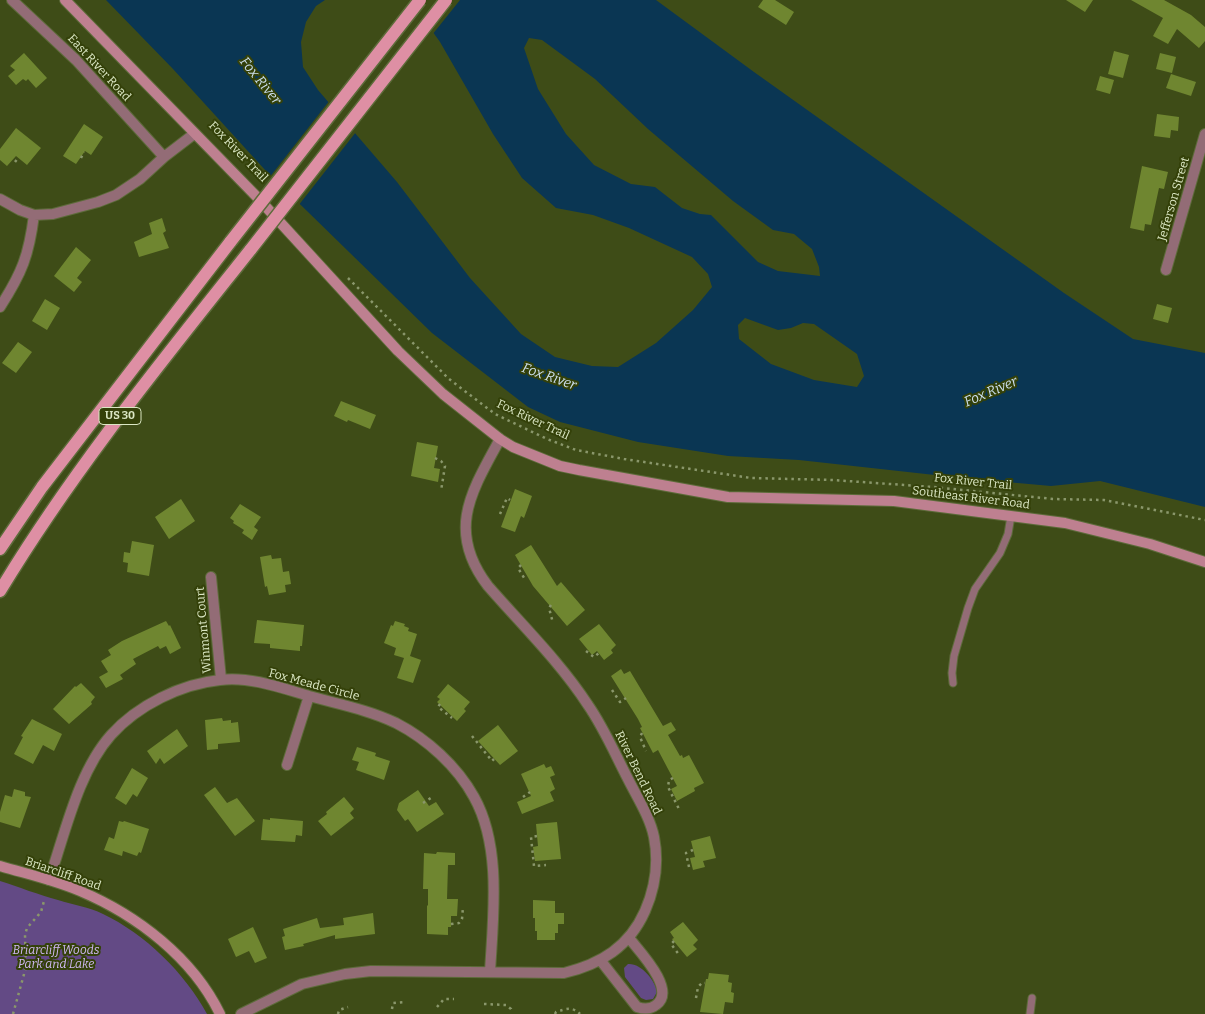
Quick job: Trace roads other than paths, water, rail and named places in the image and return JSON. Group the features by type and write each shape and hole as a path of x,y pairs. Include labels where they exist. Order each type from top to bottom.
{"main road":[{"name":"US 30","path":"0,549 42,487 231,241 420,0"},
{"name":"US 30","path":"0,591 49,514 96,448 446,0"}],"street":[{"name":"East River Road","path":"12,0 76,60 164,158"},
{"name":"Southeast River Road","path":"65,0 256,196 398,351 443,394 500,439 535,457 560,466 728,497 894,501 1065,523 1150,544 1205,562"},
{"path":"0,199 34,215 53,214 78,209 116,195 140,179 194,134"},
{"name":"Jefferson Street","path":"1166,270 1205,134"},
{"path":"0,306 16,282 25,261 31,240 34,215"},
{"name":"River Bend Road","path":"240,1014 302,984 345,974 371,971 564,973 601,961 615,952 629,938 642,917 655,878 654,836 646,814 589,706 563,671 488,586 478,573 471,559 466,528 467,510 474,487 500,439"},
{"name":"Winmont Court","path":"211,577 221,679"},
{"name":"Fox Meade Circle","path":"49,880 82,785 93,760 112,735 134,716 174,692 221,679 261,683 349,707 394,722 428,744 448,762 464,782 475,798 489,838 494,894 490,972"},
{"path":"288,765 309,696"},
{"name":"Briarcliff Road","path":"0,866 49,880 96,898 142,925 195,974 220,1014"},
{"path":"601,961 637,1007 646,1009 656,1005 663,993 662,983 629,938"}],"lane":[{"path":"953,683 954,656 968,608 975,589 1000,553 1008,534 1011,516"},
{"path":"1030,1014 1032,998"}],"water":[{"name":"Fox River","path":"106,0 325,0 316,6 306,22 301,42 303,67 318,90 397,182 470,278 521,334 555,357 592,366 618,367 656,343 693,310 712,287 708,274 692,257 629,228 593,215 556,208 522,178 493,134 440,42 410,0 656,0 1064,293 1133,339 1205,353 1205,507 1100,481 1051,486 799,460 728,456 638,442 560,422 528,407 432,333 266,171 173,69","holes":["529,38 542,40 595,79 648,129 733,201 773,230 794,234 812,249 819,267 820,276 778,271 758,262 711,215 700,214 682,208 655,187 631,184 594,165 566,134 538,89 524,48","745,318 778,330 791,328 803,323 814,324 857,354 864,376 857,387 814,380 771,364 739,339 738,325"]}],"park label":[{"name":"Briarcliff Woods Park and Lake","path":"56,958"}]}
